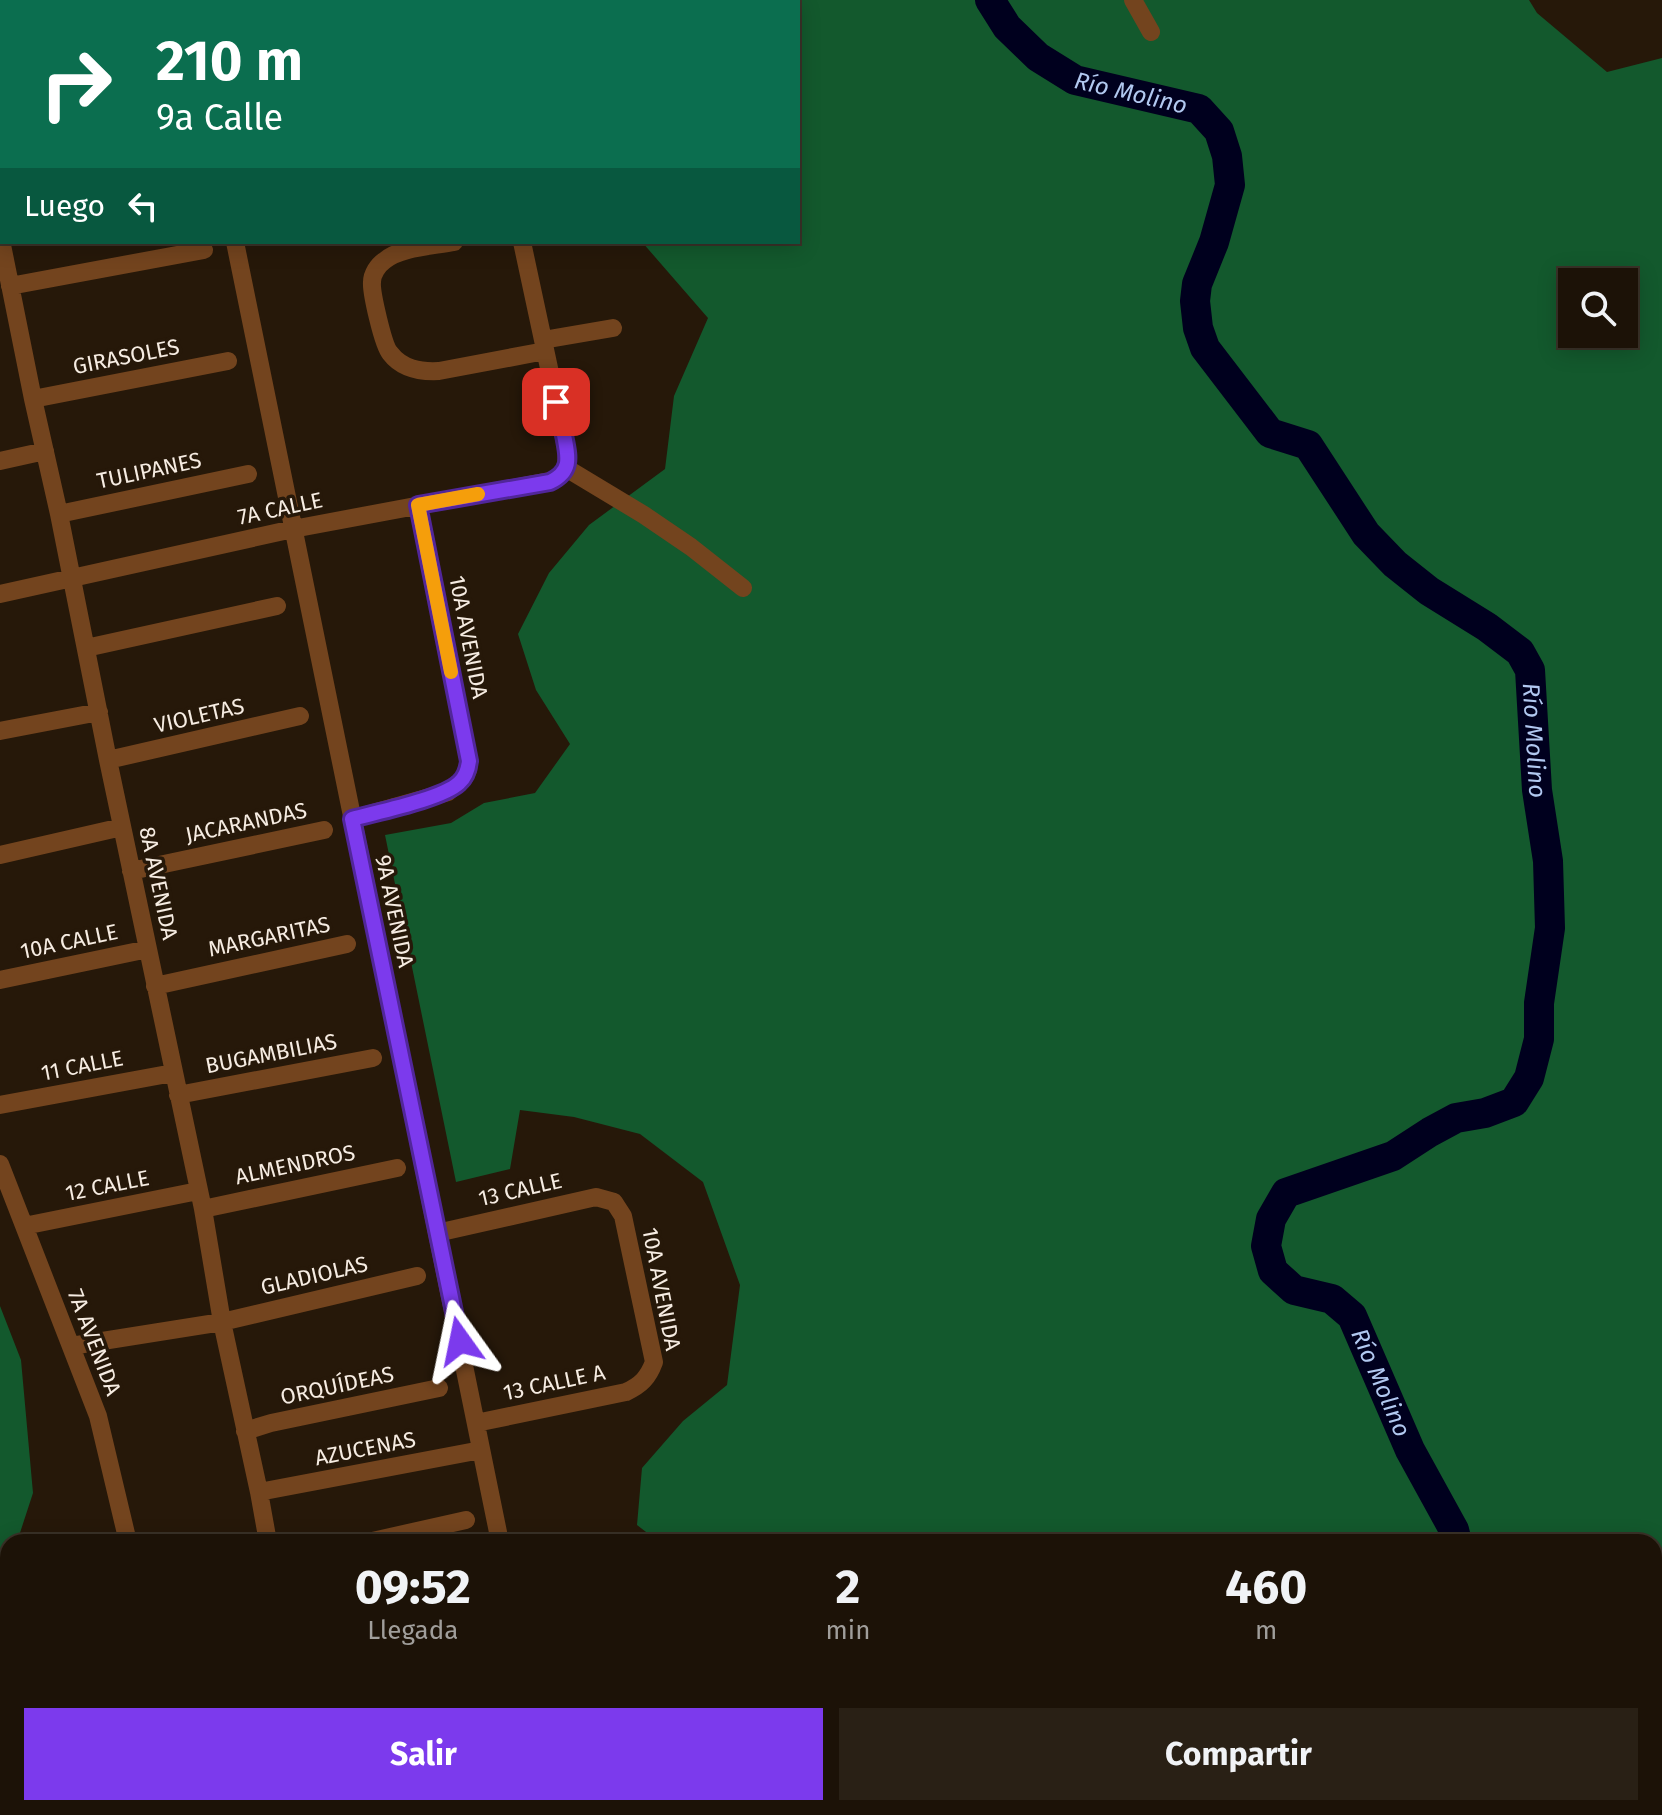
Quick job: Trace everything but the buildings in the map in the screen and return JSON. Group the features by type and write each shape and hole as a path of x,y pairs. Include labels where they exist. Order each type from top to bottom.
{"street":[{"path":"1133,0 1151,32"},
{"name":"8A AVENIDA","path":"2,244 267,1534"},
{"name":"9A AVENIDA","path":"235,244 498,1534"},
{"path":"443,244 399,252 381,262 375,271 372,282 384,345 405,366 425,372 439,371 613,328"},
{"path":"522,244 567,452 566,468 644,515 743,588"},
{"path":"10,286 204,250"},
{"path":"0,335 20,330"},
{"name":"GIRASOLES","path":"33,399 228,361"},
{"path":"0,461 45,451"},
{"name":"7A CALLE","path":"0,594 293,529 550,482 566,468"},
{"name":"TULIPANES","path":"59,514 248,474"},
{"name":"10A AVENIDA","path":"352,819 448,792 464,778 468,770 469,761 418,505"},
{"path":"86,648 277,606"},
{"path":"0,731 99,712"},
{"name":"VIOLETAS","path":"108,760 300,716"},
{"path":"0,855 122,827"},
{"name":"JACARANDAS","path":"131,871 324,830"},
{"name":"MARGARITAS","path":"155,986 347,944"},
{"name":"10A CALLE","path":"0,980 148,949"},
{"name":"BUGAMBILIAS","path":"178,1095 373,1058"},
{"name":"11 CALLE","path":"0,1105 173,1073"},
{"name":"7A AVENIDA","path":"0,1164 98,1416 126,1534"},
{"name":"ALMENDROS","path":"200,1200 397,1168"},
{"name":"13 CALLE","path":"437,1233 596,1197 614,1202"},
{"name":"12 CALLE","path":"24,1226 200,1200"},
{"name":"10A AVENIDA","path":"614,1202 623,1216 654,1362 650,1375 640,1385"},
{"name":"GLADIOLAS","path":"222,1322 417,1276"},
{"path":"71,1346 222,1322"},
{"name":"13 CALLE A","path":"476,1423 611,1396 640,1385"},
{"name":"ORQUÍDEAS","path":"245,1431 439,1388"},
{"name":"AZUCENAS","path":"259,1492 481,1450"},
{"path":"404,1534 466,1520"}],"green space":[{"path":"800,0 1529,0 1537,13 1607,72 1662,58 1662,1534 649,1534 637,1525 642,1468 683,1421 727,1385 740,1285 703,1182 640,1134 574,1117 520,1110 510,1169 456,1182 385,835 451,823 484,803 535,793 570,744 536,690 518,634 549,573 589,525 665,469 674,396 708,318 644,244 800,244"},
{"path":"0,1306 21,1360 33,1493 20,1534 0,1534"}],"waterway":[{"name":"Río Molino","path":"990,0 1007,27 1038,57 1075,80 1199,109 1219,131 1227,156 1230,185 1214,242 1197,284 1198,328 1205,348 1270,433 1308,445 1366,534 1395,564 1429,591 1520,652 1530,670 1537,790 1548,861 1550,928 1539,1003 1539,1039 1529,1078 1514,1102 1485,1113 1456,1118 1393,1156 1286,1193 1271,1219 1266,1246 1273,1271 1294,1290 1332,1299 1352,1316 1410,1450 1455,1534"}],"slow traffic":[{"path":"451,672 418,505 478,494"}],"route":[{"path":"460,1341 352,819 448,792 458,785 468,770 469,761 418,505 550,482 559,477 566,468 568,458 556,402"}]}
